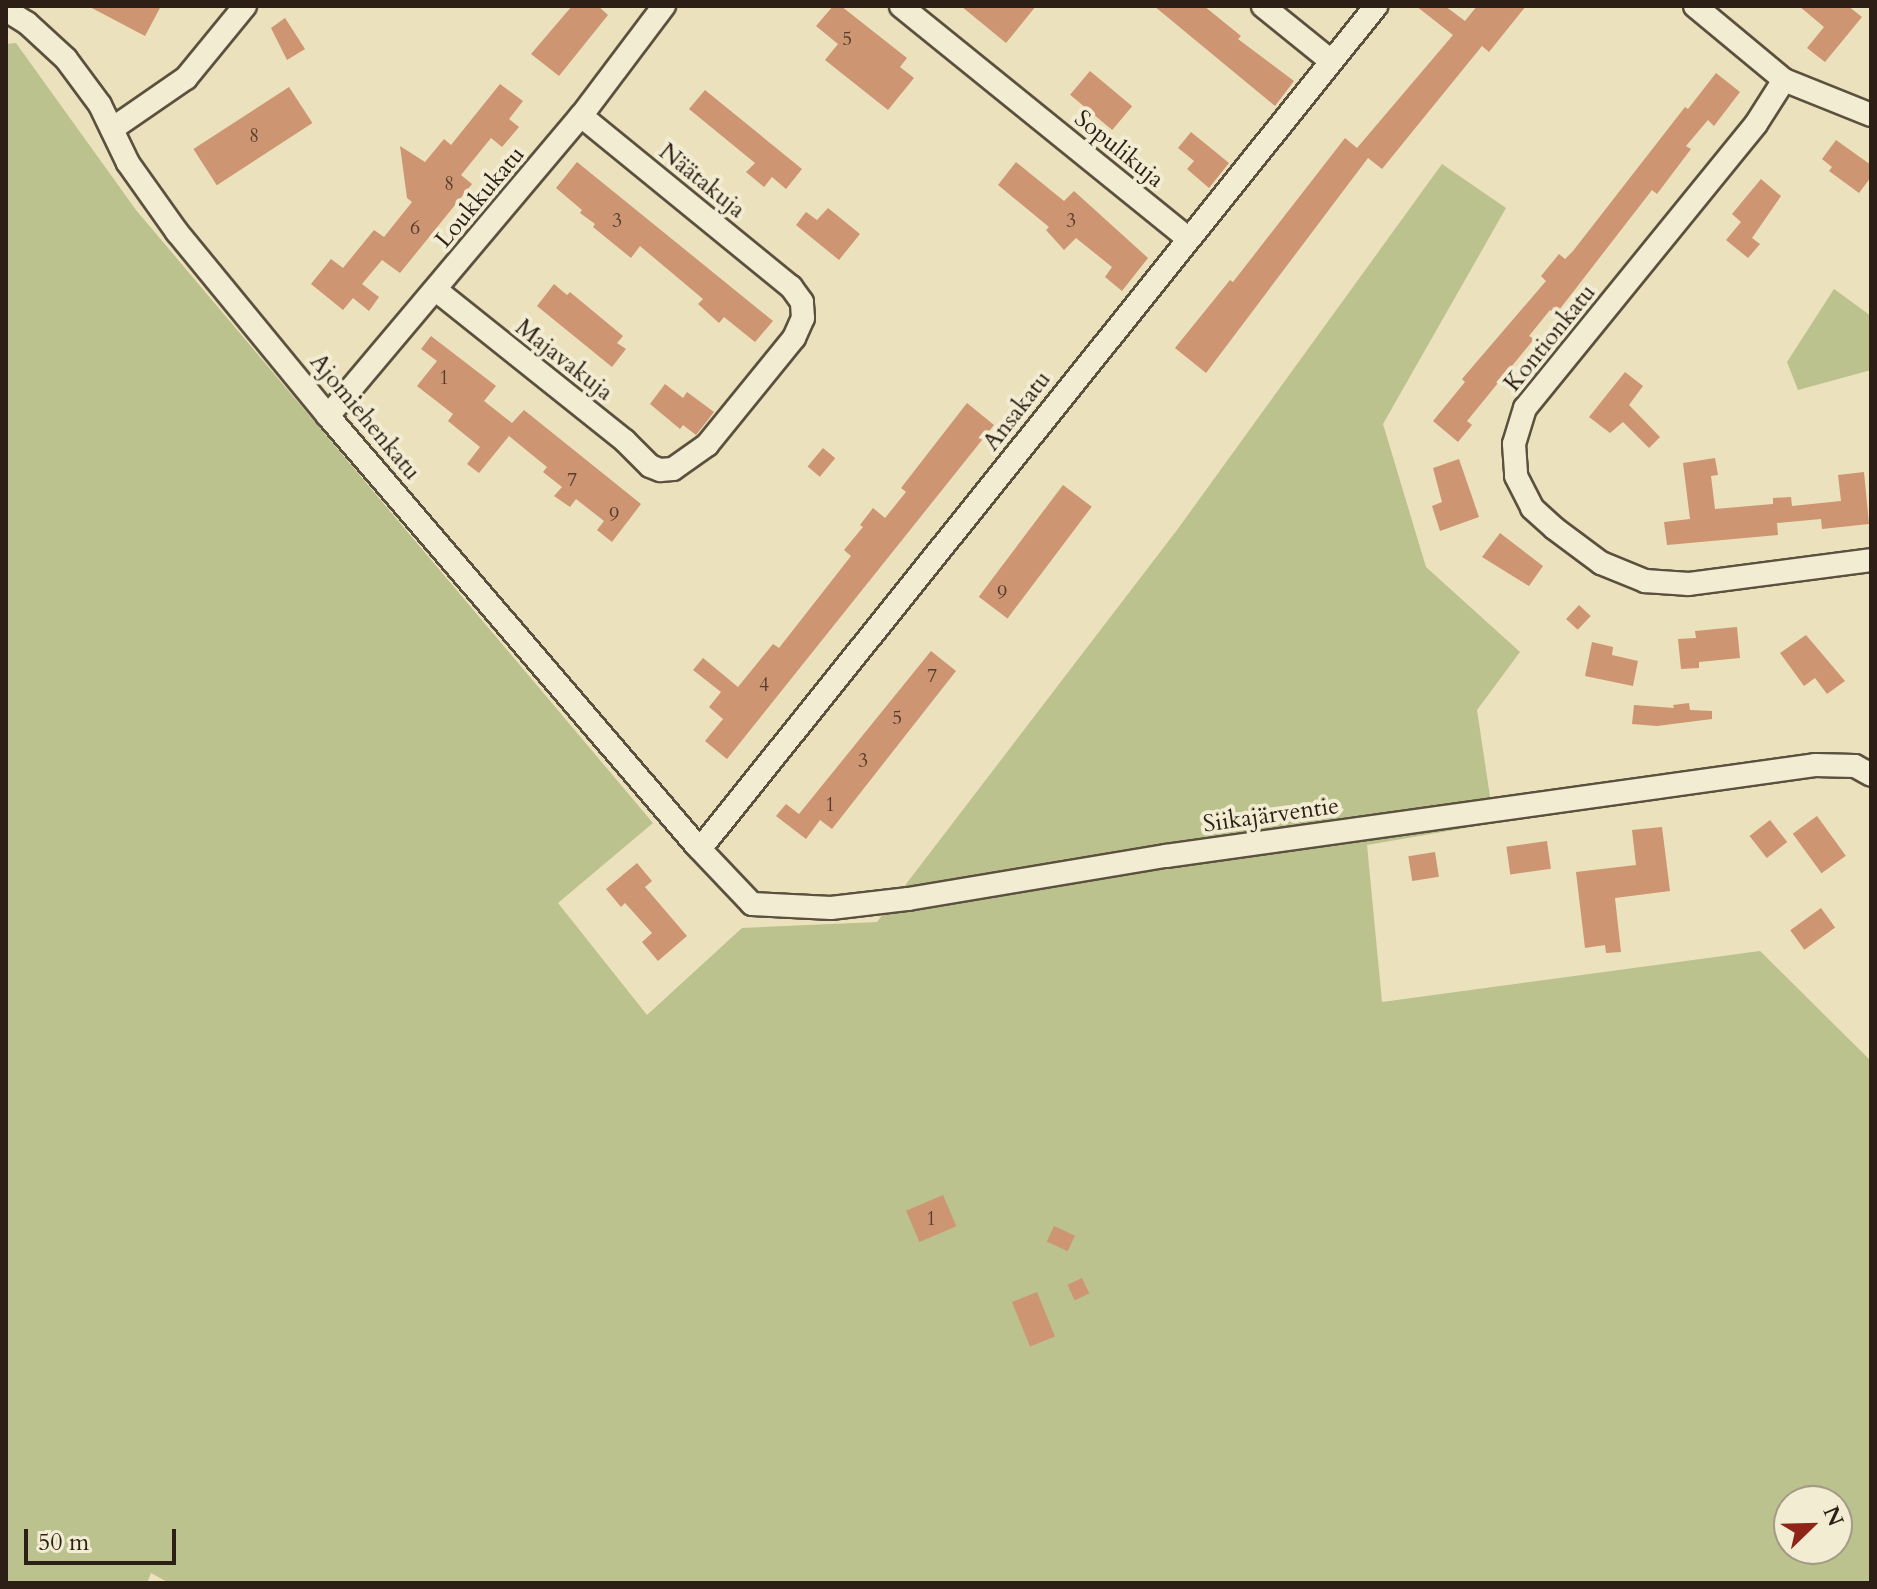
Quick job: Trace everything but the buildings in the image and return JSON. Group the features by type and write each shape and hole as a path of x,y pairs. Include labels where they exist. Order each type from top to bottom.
{"street":[{"path":"112,129 186,78 245,6"},
{"name":"Loukkukatu","path":"328,416 581,116 664,6"},
{"name":"Sopulikuja","path":"901,6 1188,238"},
{"path":"1263,6 1331,61"},
{"name":"Ansakatu","path":"700,849 1376,6"},
{"path":"1695,6 1784,80 1871,115"},
{"name":"Ajomiehenkatu","path":"6,10 27,23 66,59 112,129 128,163 152,200 328,416 700,849"},
{"name":"Kontionkatu","path":"1784,80 1756,124 1525,408 1514,444 1516,476 1532,508 1554,528 1601,563 1645,581 1689,584 1871,560"},
{"name":"Näätakuja","path":"581,116 791,287 804,309 794,338 697,455 673,469 660,470"},
{"name":"Majavakuja","path":"436,290 660,470"},
{"name":"Siikajärventie","path":"700,849 752,904 831,908 1424,818 1800,767 1845,765 1871,775"}],"green space":[{"path":"16,43 136,210 653,823 558,903 647,1015 742,928 877,922 1177,530 1442,164 1506,208 1383,424 1426,567 1520,652 1477,710 1494,823 1367,845 1382,1002 1760,951 1871,1061 1871,1583 169,1583 151,1573 147,1583 6,1583 6,44"},
{"path":"1834,289 1871,316 1871,370 1798,390 1787,362"}]}
